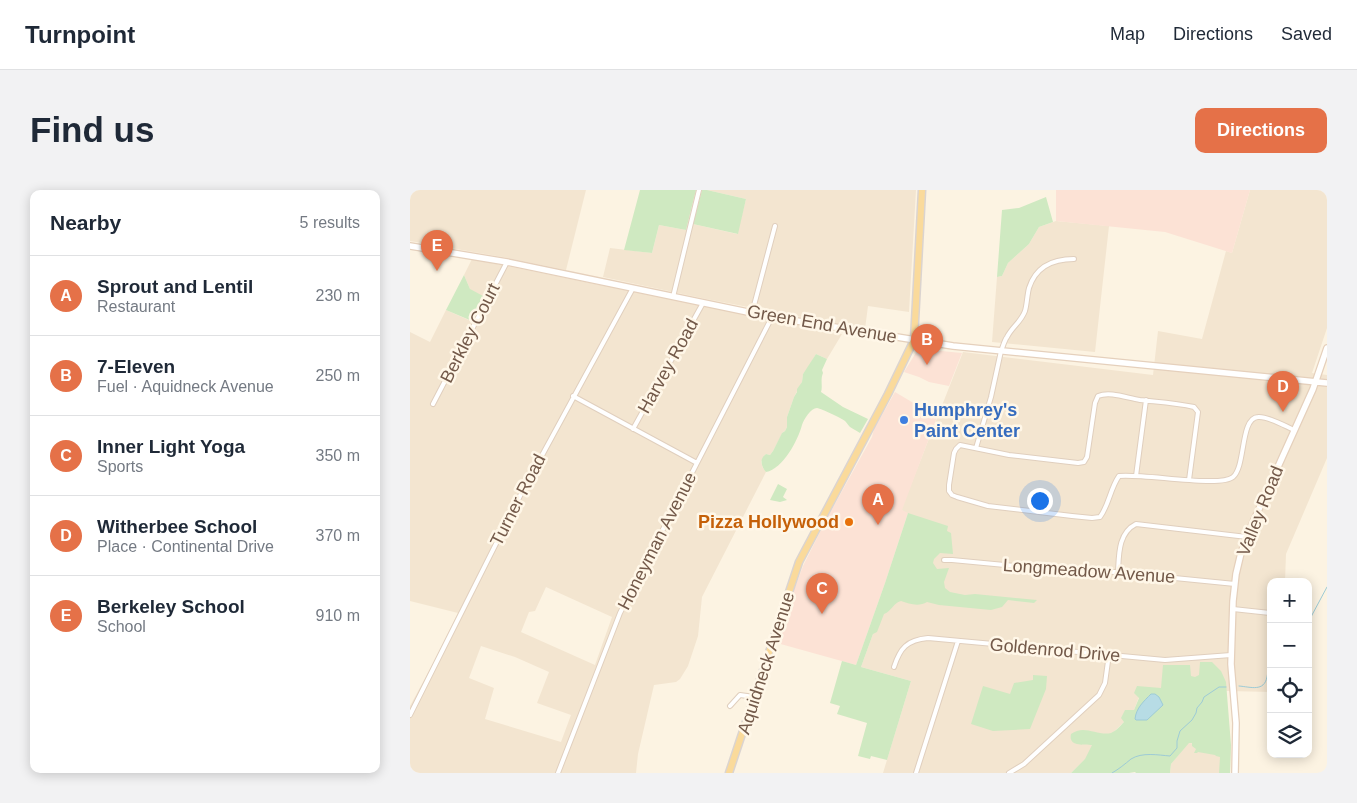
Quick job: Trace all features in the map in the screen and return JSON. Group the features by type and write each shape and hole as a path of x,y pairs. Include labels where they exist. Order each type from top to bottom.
{"main road":[{"name":"Aquidneck Avenue","path":"730,773 798,562 888,394 914,340 922,190"},
{"name":"Green End Avenue","path":"410,246 506,262 772,317 914,340 1001,351 1327,383"},
{"name":"Valley Road","path":"1236,773 1236,723 1231,654 1235,584 1241,552 1316,382 1327,348"}],"street":[{"path":"673,297 699,190"},
{"path":"752,313 775,226"},
{"path":"976,448 991,397 1001,351 1007,336 1021,320 1025,311 1033,279 1038,271 1048,264 1074,259"},
{"name":"Berkley Court","path":"433,404 506,262"},
{"name":"Turner Road","path":"410,715 495,544 573,396 633,288"},
{"name":"Harvey Road","path":"633,429 703,303"},
{"name":"Honeyman Avenue","path":"558,773 620,613 772,317"},
{"path":"1188,480 1198,412 1194,407 1101,395 1098,396 1095,403 1087,457 1082,463 1009,455 960,445 954,453 949,491 957,498 988,506 1092,518 1100,517 1114,483 1119,476 1210,482 1226,481 1233,477 1240,466 1247,430 1254,418 1257,416 1264,417 1294,430"},
{"path":"573,396 697,464"},
{"path":"1136,476 1146,400"},
{"path":"1118,572 1122,538 1130,527 1136,524 1246,537"},
{"name":"Longmeadow Avenue","path":"944,560 1059,570 1084,569 1235,584"},
{"path":"1233,609 1267,613"},
{"name":"Goldenrod Drive","path":"894,667 901,650 916,640 928,638 1165,660 1231,654"},
{"path":"916,773 958,641"},
{"path":"1009,773 1024,764 1099,695 1105,683 1109,654"},
{"path":"730,706 740,695 754,697"}],"shaded area":[{"path":"410,190 586,190 566,270 410,241"},
{"path":"696,190 702,190 693,224 737,234 746,199 707,190 916,190 909,312 868,306 865,329 706,299 603,277 610,248 652,253 659,225 686,230"},
{"path":"1056,190 1250,190 1232,253 1165,232 1056,221"},
{"path":"1250,190 1327,190 1327,328 1312,373 1327,375 1327,458 1286,554 1285,578 1267,578 1267,692 1142,689 1134,710 1124,722 1071,773 883,773 911,681 861,667 873,634 908,514 901,510 963,352 1153,375 1158,331 1202,339 1226,251 1232,253"},
{"path":"1056,221 1109,226 1095,352 992,342 997,277 1002,276 1008,263 1029,244 1039,227"},
{"path":"472,259 842,334 827,359 816,354 803,374 802,382 787,417 787,427 773,451 770,455 766,454 761,462 766,472 702,597 698,636 688,666 676,682 654,685 638,754 636,773 410,773 410,706 458,613 410,601 410,332 430,342 446,310 471,321 470,289 464,275","holes":["546,587 612,617 595,665 521,632 529,612 535,611","481,646 515,657 549,672 537,703 571,715 561,742 485,719 494,688 469,678"]},
{"path":"920,349 962,353 949,386 929,382 904,372"},
{"path":"895,392 937,417 902,510 908,513 856,665 777,643 803,566"},
{"path":"1188,743 1231,745 1230,773 1170,773 1171,764"}],"green space":[{"path":"640,190 696,190 686,230 659,225 652,253 624,250"},
{"path":"702,190 746,199 738,234 693,224"},
{"path":"1046,197 1053,222 1039,227 1029,244 1008,263 1002,276 997,277 1002,210 1019,208"},
{"path":"464,275 470,289 485,297 472,321 446,310"},
{"path":"816,354 827,359 822,370 821,392 843,407 868,419 860,433 840,418 815,408 806,417 793,446 784,460 772,470 766,472 762,465 762,458 766,454 770,455 785,431 787,417 797,389 802,382 803,374"},
{"path":"778,484 787,489 783,497 787,500 780,502 770,500"},
{"path":"908,513 948,526 947,531 951,533 953,554 940,553 933,563 937,569 949,568 944,582 945,588 950,592 965,595 975,594 1037,600 1034,603 1008,600 1002,607 991,610 927,602 914,604 901,601 884,614 877,632 873,634 861,667 911,681 887,760 871,756 870,759 858,756 867,723 837,714 840,706 830,703 842,661 856,665"},
{"path":"1200,662 1212,662 1221,671 1226,682 1231,745 1230,773 1219,773 1220,757 1198,752 1194,753 1196,749 1192,746 1192,743 1189,743 1171,764 1170,773 1071,773 1085,759 1092,745 1074,743 1071,734 1081,730 1101,733 1113,732 1124,722 1121,718 1125,710 1134,710 1139,698 1134,693 1137,686 1161,688 1163,665 1190,665 1191,676 1195,677 1199,675"},
{"path":"1033,675 1047,676 1046,689 1030,729 993,731 971,724 983,686 1010,694 1014,683 1033,680"}],"water":[{"path":"1151,694 1159,697 1163,705 1147,720 1136,720 1139,708"}],"waterway":[{"path":"1308,623 1327,587"},
{"path":"1239,686 1260,687 1265,682 1270,668"},
{"path":"1112,773 1131,759 1140,755 1170,756 1177,748 1180,731 1192,720 1204,697 1219,687 1226,687"}],"place":[{"name":"Berkeley School","path":"437,271"},
{"name":"7-Eleven","path":"927,365"},
{"name":"Witherbee School","path":"1283,412"},
{"name":"Humphrey's Paint Center","path":"904,420"},
{"name":"Pizza Hollywood","path":"849,522"},
{"name":"Sprout and Lentil","path":"878,525"},
{"name":"Inner Light Yoga","path":"822,614"}]}
